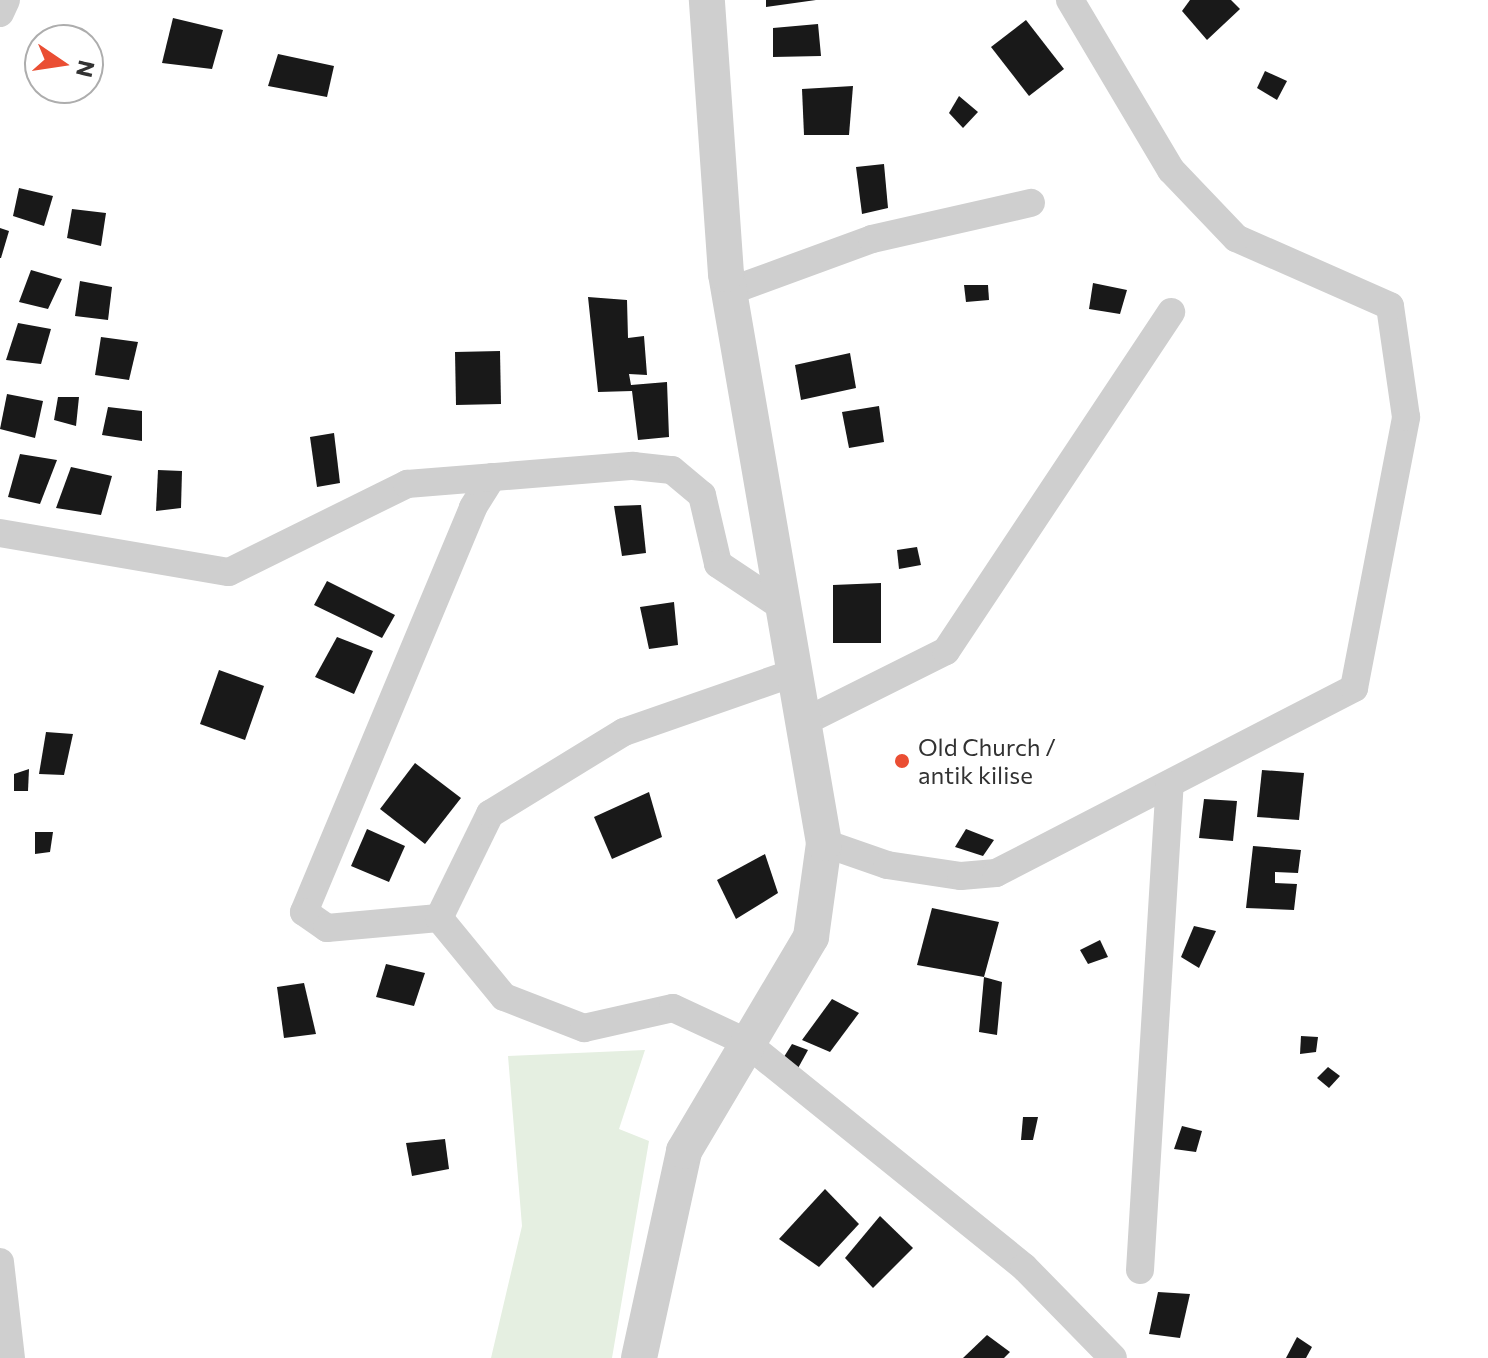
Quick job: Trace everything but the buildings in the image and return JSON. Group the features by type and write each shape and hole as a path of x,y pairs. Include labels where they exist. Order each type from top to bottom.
{"street":[{"path":"0,13 6,0"},
{"path":"639,1358 684,1151 744,1041 811,937 824,843 778,604 730,291 707,0"},
{"path":"824,843 887,865 961,876 996,873 1354,688 1406,417 1390,306 1236,238 1171,170 1070,0"},
{"path":"730,291 872,239 1031,203"},
{"path":"802,723 946,651 1171,312"},
{"path":"0,533 229,572 407,484 633,466 672,470 702,495 718,564 778,604"},
{"path":"439,918 327,928 304,912 473,508 492,477"},
{"path":"439,918 490,814 624,732 793,673"},
{"path":"1140,1270 1170,785"},
{"path":"439,918 504,997 584,1028 673,1008 744,1041 1024,1267 1113,1358"},
{"path":"0,1262 11,1358"}],"green space":[{"path":"645,1050 619,1129 649,1141 612,1358 491,1358 522,1226 508,1056"}],"place":[{"name":"Old Church / antik kilise","path":"902,761"}]}
